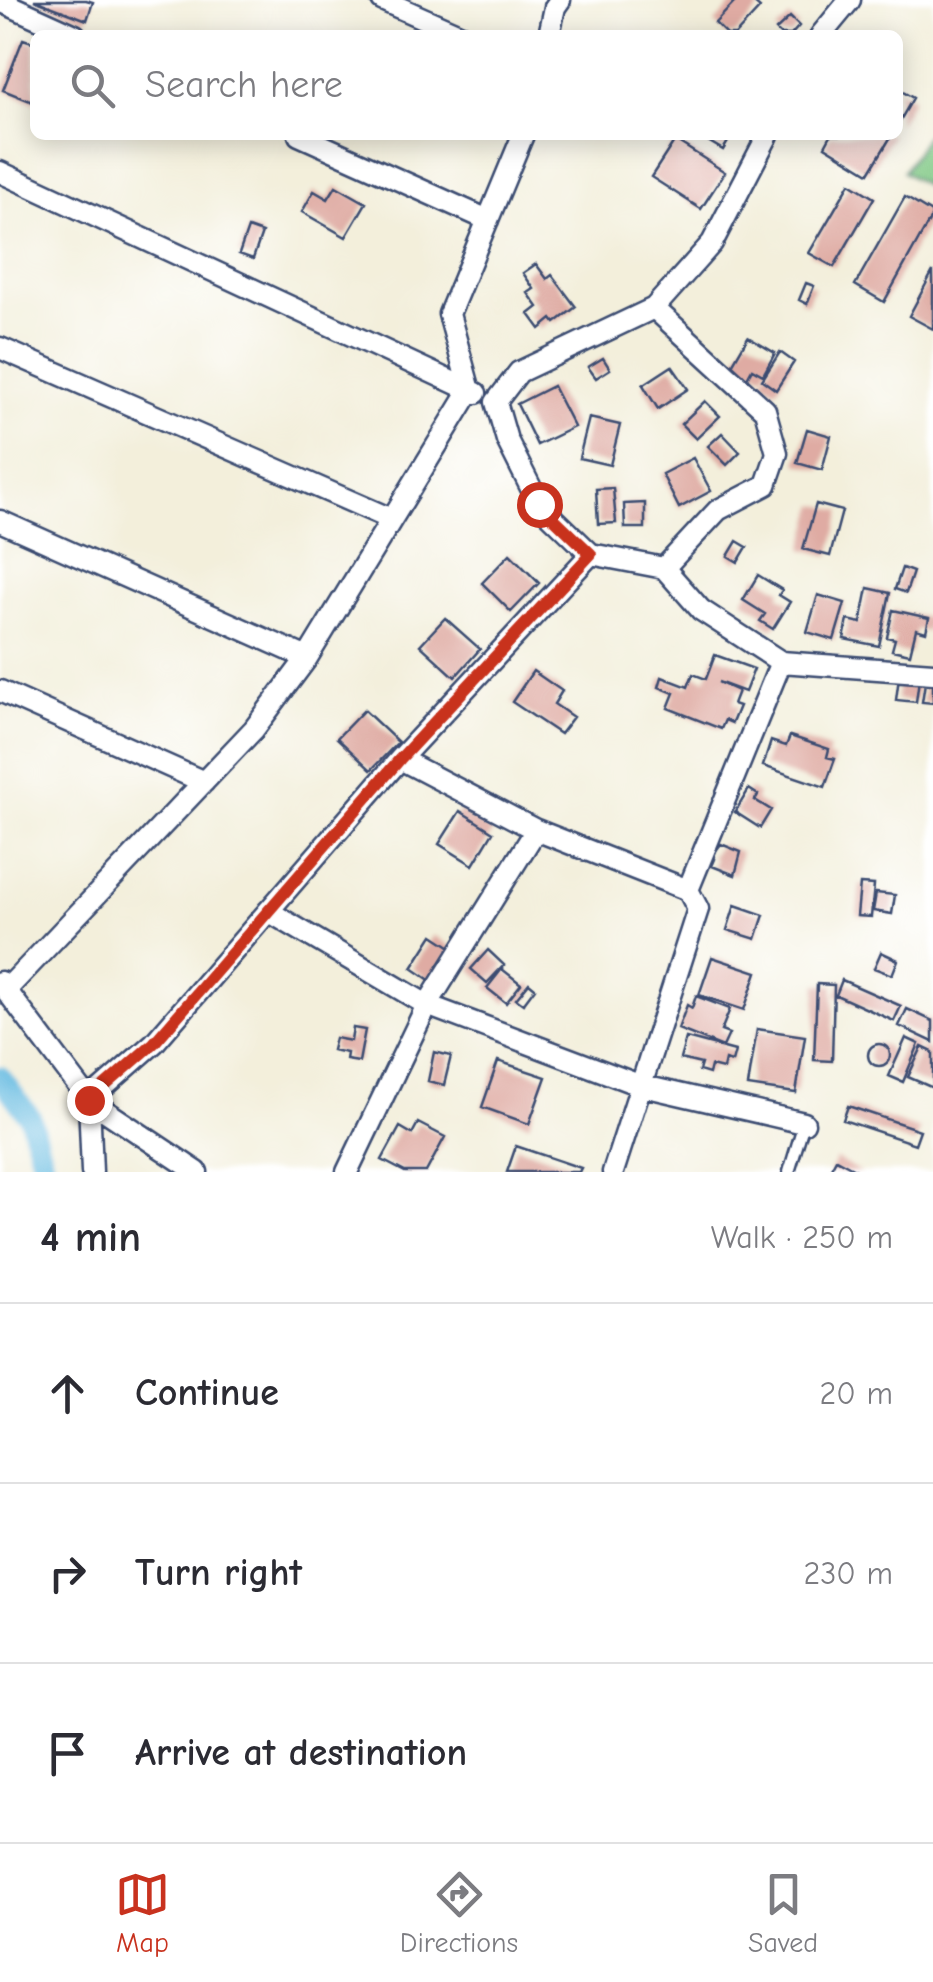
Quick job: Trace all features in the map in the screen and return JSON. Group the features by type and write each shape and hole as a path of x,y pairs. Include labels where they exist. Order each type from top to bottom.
{"street":[{"path":"382,0 450,30"},
{"path":"549,30 560,0"},
{"path":"825,30 850,0"},
{"path":"0,2 64,30"},
{"path":"310,140 488,220"},
{"path":"197,1172 89,1100 3,986 254,729 306,658 470,390 449,314 520,140"},
{"path":"496,402 519,372 654,308 712,243 765,140"},
{"path":"0,172 496,402 507,440 539,504 591,554 664,568 700,610 781,662 933,672"},
{"path":"654,308 765,410 778,453 766,484 718,510 664,568"},
{"path":"0,348 391,519"},
{"path":"0,522 306,658"},
{"path":"89,1100 154,1043 400,759 591,554"},
{"path":"688,890 781,662"},
{"path":"0,691 204,782"},
{"path":"400,759 536,830 688,890 698,910 613,1172"},
{"path":"347,1172 427,1005 536,830"},
{"path":"268,911 427,1005 640,1085 804,1123"},
{"path":"89,1100 92,1172"}],"lane":[{"path":"790,1172 804,1123"}],"green space":[{"path":"933,125 933,190 903,172"}],"building":[{"path":"34,0 86,0 93,2 87,20"},
{"path":"737,0 751,0 760,8 740,30 722,30 715,23"},
{"path":"790,17 799,26 795,30 776,30"},
{"path":"23,39 30,41 30,101 3,90"},
{"path":"903,92 913,98 903,115"},
{"path":"675,140 725,172 701,209 651,177"},
{"path":"706,140 729,140 723,150"},
{"path":"828,140 889,140 869,173 825,146"},
{"path":"850,183 874,198 834,267 809,253"},
{"path":"336,186 366,203 346,237 302,212 314,191 328,199"},
{"path":"905,197 933,214 884,302 855,285"},
{"path":"248,228 262,233 253,259 239,254"},
{"path":"536,264 547,279 552,275 576,307 540,329 529,314 538,307 528,293 534,289 523,273"},
{"path":"933,271 933,329 909,316"},
{"path":"806,283 814,286 807,304 799,300"},
{"path":"748,337 775,353 763,375 752,369 747,378 730,368"},
{"path":"780,352 794,362 776,390 762,380"},
{"path":"603,358 610,369 596,378 588,367"},
{"path":"672,366 688,389 658,409 643,385"},
{"path":"553,386 574,427 537,445 517,404"},
{"path":"705,401 720,416 696,439 681,424"},
{"path":"589,418 620,425 610,465 579,458"},
{"path":"807,429 831,436 822,470 797,463"},
{"path":"722,433 740,452 727,465 708,446"},
{"path":"693,458 711,491 679,508 662,474"},
{"path":"613,488 616,523 598,524 596,489"},
{"path":"645,503 645,528 625,528 624,504"},
{"path":"816,504 842,511 830,556 803,549"},
{"path":"737,541 747,547 738,562 728,556"},
{"path":"510,554 539,583 511,612 482,583"},
{"path":"902,568 913,572 906,593 895,589"},
{"path":"758,575 782,590 779,595 790,602 773,629 760,621 765,614 743,600"},
{"path":"868,588 890,593 879,646 844,639 848,620 861,623"},
{"path":"818,595 845,603 834,640 807,632"},
{"path":"893,610 929,618 926,632 916,629 910,654 892,650 895,639 887,637"},
{"path":"445,618 480,649 455,677 420,645"},
{"path":"715,655 754,669 745,692 718,682 738,691 733,704 739,706 732,723 725,720 721,729 668,708 674,693 659,687 662,677 688,687 693,674 706,679"},
{"path":"533,671 562,691 554,704 573,717 560,734 512,702"},
{"path":"926,676 933,677 933,703 922,702"},
{"path":"899,677 919,679 916,702 896,700"},
{"path":"364,710 398,742 371,770 337,738"},
{"path":"790,736 829,749 827,757 835,759 825,787 763,766 771,741 786,746"},
{"path":"749,789 758,795 755,800 771,810 760,828 735,812"},
{"path":"460,811 493,832 473,865 439,844"},
{"path":"721,844 741,852 735,875 712,866 715,859 711,857"},
{"path":"860,884 874,885 871,917 857,916"},
{"path":"876,893 895,895 892,914 873,911"},
{"path":"735,905 764,915 756,939 727,930"},
{"path":"433,935 453,948 431,981 412,968"},
{"path":"488,950 504,965 487,983 471,969"},
{"path":"881,952 898,960 892,975 874,968"},
{"path":"712,957 757,972 744,1010 699,995"},
{"path":"502,969 521,984 506,1003 487,988"},
{"path":"842,980 901,1006 894,1021 836,995"},
{"path":"529,983 535,988 523,1004 516,999"},
{"path":"817,984 834,985 832,1061 814,1060"},
{"path":"696,996 730,1009 721,1031 729,1034 723,1047 678,1029 687,1005 692,1008"},
{"path":"907,1009 933,1021 933,1042 899,1026"},
{"path":"353,1028 365,1030 359,1062 346,1060 347,1053 332,1050 335,1038 351,1041"},
{"path":"757,1029 805,1036 796,1093 748,1086"},
{"path":"686,1038 735,1051 732,1062 725,1060 723,1069 711,1066 709,1074 699,1071 701,1064 680,1059"},
{"path":"906,1038 919,1044 903,1082 889,1076"},
{"path":"879,1044 890,1055 879,1066 868,1055"},
{"path":"922,1047 933,1052 933,1088 908,1077"},
{"path":"434,1052 451,1056 444,1085 428,1081"},
{"path":"498,1061 546,1077 529,1124 482,1107"},
{"path":"848,1106 920,1130 915,1144 843,1120"},
{"path":"418,1123 445,1137 426,1172 405,1172 382,1160 400,1127 412,1134"},
{"path":"516,1146 581,1168 579,1172 507,1172"},
{"path":"836,1159 860,1172 829,1172"}],"waterway":[{"path":"0,1077 30,1117 45,1172"}],"route":[{"path":"89,1100 154,1043 400,759 591,554 539,504"}]}
